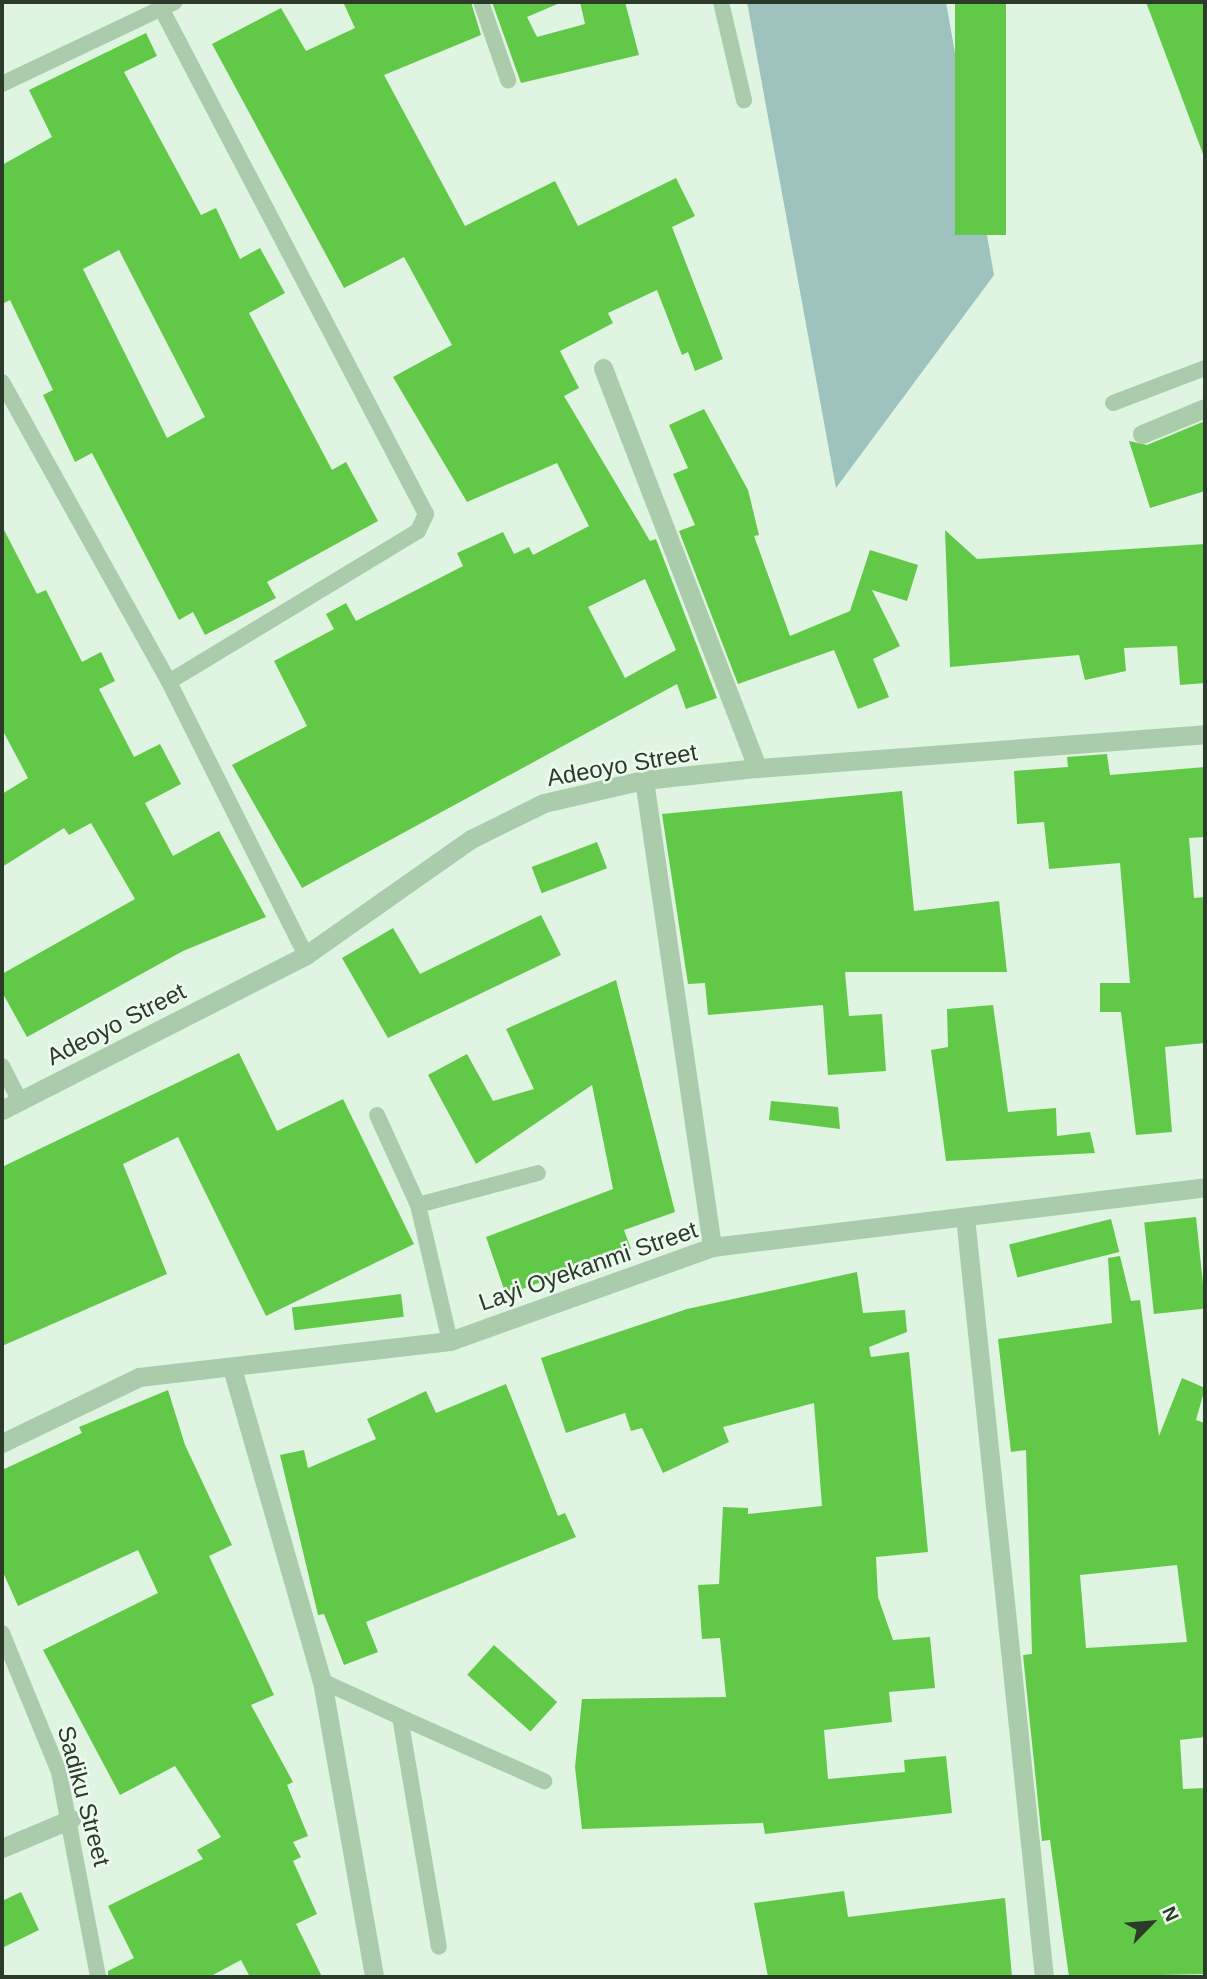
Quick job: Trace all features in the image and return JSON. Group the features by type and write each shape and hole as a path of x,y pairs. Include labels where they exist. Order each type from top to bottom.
{"street":[{"path":"603,368 757,768"},
{"path":"1142,434 1205,408"},
{"name":"Adeoyo Street","path":"2,1110 306,955 471,839 544,803 644,780 757,768 1205,734"},
{"path":"644,780 712,1247"},
{"name":"Layi Oyekanmi Street","path":"2,1443 139,1377 450,1341 712,1247 1205,1187"},
{"path":"965,1217 1044,1977"},
{"path":"232,1368 322,1681 374,1977"},
{"path":"2,1848 72,1819"}],"lane":[{"path":"481,2 508,80"},
{"path":"721,2 744,100"},
{"path":"2,85 168,5 426,514 418,531 169,682"},
{"path":"1113,403 1205,368"},
{"path":"2,382 169,682 306,955"},
{"path":"2,1066 20,1101"},
{"path":"377,1115 418,1205 450,1341"},
{"path":"418,1205 538,1172"},
{"name":"Sadiku Street","path":"2,1633 60,1772 72,1819 98,1977"},
{"path":"322,1681 544,1781"},
{"path":"400,1717 439,1947"}],"shaded area":[{"path":"747,2 946,2 994,275 836,488"}],"building":[{"path":"343,2 471,2 481,35 384,75 465,226 555,181 578,226 676,178 695,216 672,227 723,359 695,371 688,352 682,355 657,290 608,313 613,323 560,351 579,388 564,396 650,541 656,539 717,698 686,709 677,684 302,888 232,765 307,726 274,661 334,629 326,614 346,603 356,621 463,566 457,553 503,532 514,554 529,547 533,555 589,526 557,463 467,502 393,377 452,345 404,257 344,288 212,44 281,8 306,51 355,28","holes":["645,579 676,650 625,678 588,607"]},
{"path":"492,2 562,2 527,17 537,37 585,24 580,2 625,2 639,55 521,83"},
{"path":"955,2 1006,2 1006,235 955,235"},
{"path":"1146,2 1205,2 1205,154 1203,154"},
{"path":"146,33 157,56 124,72 201,215 216,208 240,259 260,248 285,293 249,313 332,470 346,462 378,521 267,582 276,598 205,635 193,612 179,620 92,453 75,462 43,395 53,390 10,300 2,304 2,165 52,137 29,90","holes":["119,250 205,417 167,438 83,269"]},
{"path":"704,409 748,490 759,535 754,536 790,636 850,611 870,550 918,565 907,601 872,590 900,646 873,659 889,697 858,709 834,650 738,684 679,531 695,525 673,474 688,468 669,425"},
{"path":"1205,421 1205,491 1150,508 1129,441 1147,445"},
{"path":"2,526 37,594 46,590 82,662 101,652 115,681 99,689 134,757 160,744 181,784 145,803 173,856 219,831 266,917 183,951 27,1037 2,992 2,974 135,899 91,823 69,835 64,828 2,867 2,794 28,778 2,729"},
{"path":"945,530 977,559 1205,544 1205,683 1180,685 1177,646 1124,648 1126,671 1085,680 1079,655 950,667"},
{"path":"1107,754 1110,775 1205,767 1205,837 1189,838 1194,898 1205,897 1205,1043 1165,1047 1172,1132 1136,1135 1121,1012 1100,1012 1100,983 1130,983 1120,863 1049,869 1044,822 1017,824 1014,771 1068,767 1067,757"},
{"path":"902,791 914,911 999,901 1007,972 845,972 849,1016 882,1014 886,1071 828,1075 823,1005 708,1015 705,983 688,984 662,814"},
{"path":"597,842 607,868 542,893 532,867"},
{"path":"541,915 561,955 388,1038 342,958 393,928 420,974"},
{"path":"616,980 675,1212 624,1230 631,1249 506,1295 486,1237 613,1189 592,1085 476,1164 428,1075 467,1054 493,1101 534,1089 506,1029"},
{"path":"993,1005 1008,1112 1056,1108 1057,1136 1090,1132 1095,1153 946,1161 931,1050 948,1047 947,1009"},
{"path":"239,1053 277,1131 343,1099 414,1244 266,1316 178,1137 123,1164 167,1274 2,1346 2,1167"},
{"path":"771,1101 838,1107 840,1129 769,1120"},
{"path":"1196,1217 1205,1309 1154,1314 1144,1222"},
{"path":"1111,1219 1119,1252 1017,1277 1009,1244"},
{"path":"1120,1256 1131,1301 1140,1300 1159,1436 1182,1378 1205,1388 1196,1420 1205,1423 1205,1737 1180,1740 1183,1789 1205,1788 1205,1974 1069,1977 1050,1840 1042,1841 1023,1655 1032,1654 1026,1450 1011,1452 998,1339 1112,1323 1108,1258","holes":["1177,1565 1187,1642 1086,1648 1080,1575"]},
{"path":"857,1272 863,1313 905,1310 907,1332 869,1347 871,1357 909,1352 928,1552 876,1557 878,1597 893,1640 930,1637 935,1688 889,1692 892,1722 824,1730 828,1779 905,1772 904,1760 946,1756 952,1813 765,1834 763,1823 582,1829 575,1767 582,1699 726,1697 720,1638 702,1639 698,1585 719,1584 723,1507 748,1508 748,1514 822,1506 814,1403 723,1427 729,1442 663,1473 642,1428 631,1431 625,1413 566,1433 541,1358 687,1309"},
{"path":"401,1294 404,1317 295,1330 292,1307"},
{"path":"506,1384 558,1516 565,1513 576,1537 366,1622 378,1652 344,1665 324,1614 318,1615 280,1455 304,1450 308,1468 376,1439 367,1419 426,1391 436,1413"},
{"path":"168,1390 185,1445 232,1545 209,1556 274,1695 251,1705 293,1782 287,1785 308,1836 293,1842 301,1857 293,1861 317,1914 296,1924 322,1977 250,1977 241,1960 209,1977 108,1977 108,1971 134,1958 108,1906 203,1859 197,1850 221,1837 175,1766 120,1795 43,1650 158,1593 138,1550 18,1606 2,1570 2,1470 82,1433 79,1427"},
{"path":"494,1645 557,1702 530,1732 467,1675"},
{"path":"844,1891 848,1917 1005,1898 1012,1977 768,1977 754,1903"},
{"path":"21,1892 39,1930 2,1948 2,1901"}]}
